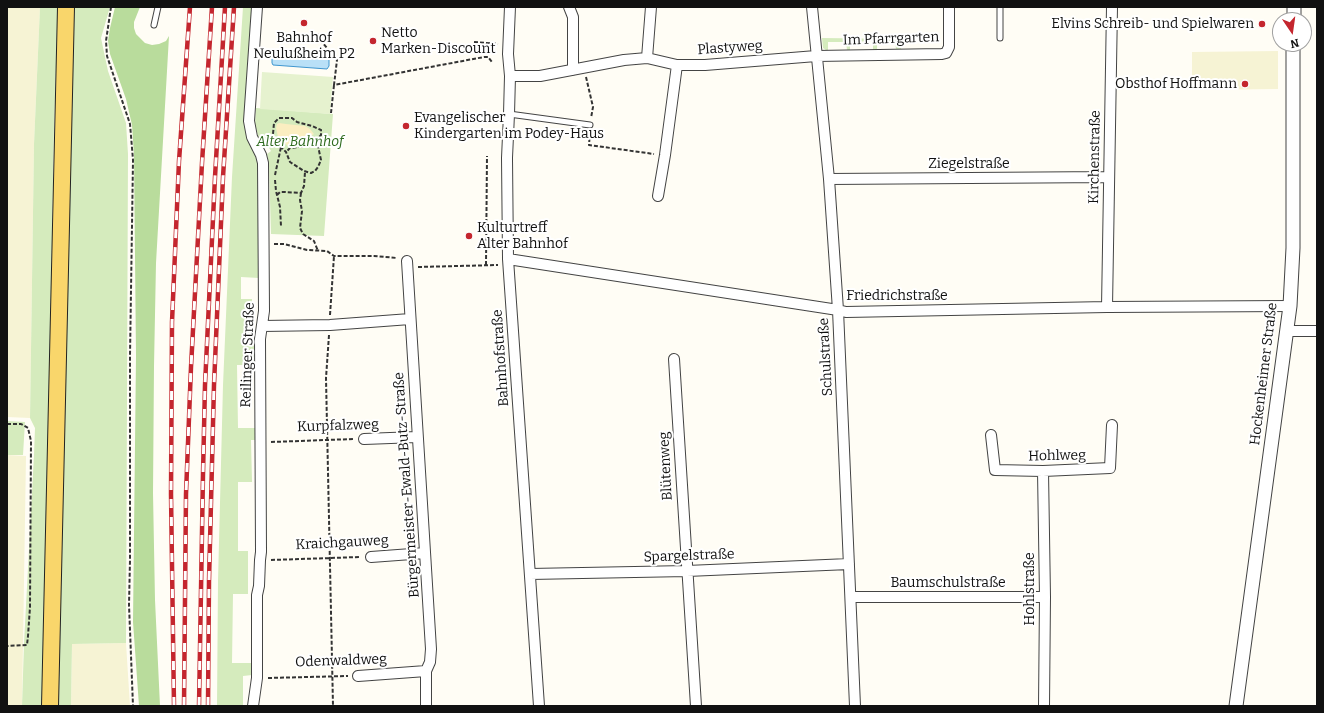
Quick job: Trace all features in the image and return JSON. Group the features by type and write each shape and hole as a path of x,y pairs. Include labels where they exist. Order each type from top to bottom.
{"main road":[{"path":"50,706 66,7"}],"street":[{"name":"Reilinger Straße","path":"253,706 257,678 257,595 261,552 260,339 264,310 263,163 261,155 252,137 249,121 258,7"},
{"name":"Bahnhofstraße","path":"510,7 508,54 510,76 507,158 508,259 539,706"},
{"path":"569,7 573,17 573,70"},
{"path":"647,58 651,7"},
{"name":"Schulstraße","path":"812,7 829,179 838,310 855,706"},
{"name":"Im Pfarrgarten","path":"816,56 946,53 949,43 949,7"},
{"name":"Kirchenstraße","path":"1107,307 1112,7"},
{"name":"Hockenheimer Straße","path":"1236,706 1290,306 1293,248 1293,52"},
{"name":"Plastyweg","path":"510,76 540,76 624,60 647,58 676,65 705,65 816,56"},
{"path":"658,196 665,155 676,65"},
{"name":"Ziegelstraße","path":"829,179 1109,177"},
{"name":"Friedrichstraße","path":"508,259 846,312 1107,307 1290,306"},
{"name":"Bürgermeister-Ewald-Butz-Straße","path":"407,264 431,649 430,662 426,671 426,706"},
{"path":"262,326 330,325 410,319"},
{"path":"1286,331 1317,331"},
{"name":"Blütenweg","path":"674,359 696,706"},
{"name":"Hohlweg","path":"991,435 995,470 1043,471 1110,468 1112,425"},
{"name":"Kurpfalzweg","path":"364,439 417,436"},
{"name":"Hohlstraße","path":"1043,471 1045,597 1044,706"},
{"name":"Kraichgauweg","path":"371,557 425,553"},
{"name":"Spargelstraße","path":"530,574 687,571 849,564"},
{"name":"Baumschulstraße","path":"851,597 1045,597"},
{"name":"Odenwaldweg","path":"358,676 426,671"}],"lane":[{"path":"154,25 158,7"},
{"path":"1000,7 1000,38"},
{"path":"509,114 590,125"}],"path":[{"path":"111,7 106,41 107,56 130,124 132,160 129,605 133,706"},
{"path":"318,34 322,42 337,60 331,113"},
{"path":"474,42 499,44"},
{"path":"334,85 484,57 488,57 492,62"},
{"path":"584,68 593,107 589,145 665,155"},
{"path":"273,145 271,142 274,123 279,118 292,118 297,122 321,130 321,135 316,140 308,141 307,146"},
{"path":"267,145 281,147 286,152 290,162 305,172 311,173 315,171 321,160 318,146 290,148 286,152"},
{"path":"281,147 279,160 275,171 276,191 280,207 282,226"},
{"path":"486,265 487,156"},
{"path":"305,172 304,186 300,200 302,212 300,228 303,234 314,241 317,245 318,251"},
{"path":"277,195 280,192 301,193"},
{"path":"263,245 284,244 307,250 327,251 334,256 392,257 407,264 486,265 502,264 508,259"},
{"path":"333,706 326,378 334,256"},
{"path":"7,424 21,424 28,428 31,442 30,607 27,645 7,646"},
{"name":"Kurpfalzweg","path":"260,443 364,439"},
{"name":"Kraichgauweg","path":"260,560 371,557"},
{"name":"Odenwaldweg","path":"257,678 358,676"}],"shaded area":[{"path":"7,7 40,7 34,144 30,418 7,417"},
{"name":"Obsthof Hoffmann","path":"1192,52 1278,52 1278,89 1192,90"},
{"path":"7,455 26,456 22,706 7,706"},
{"path":"126,643 130,706 71,706 72,644"}],"green space":[{"path":"40,7 58,7 54,128 44,706 22,706 35,428 30,418 34,144"},
{"path":"73,7 110,7 101,38 108,71 126,123 128,154 126,643 72,644 71,706 58,706"},
{"path":"115,7 140,7 134,22 134,28 136,34 145,43 152,45 159,44 166,41 169,36 156,263 154,366 153,493 155,600 160,706 139,706 133,622 136,356 134,155 132,125 126,99 110,54 108,41"},
{"path":"243,7 252,7 245,125 247,137 258,161 259,170 259,278 241,277 241,299 252,299 251,339 254,339 254,365 237,365 238,428 255,428 255,440 251,440 252,482 238,482 238,551 248,551 248,594 233,594 232,663 252,663 252,675 243,676 243,706 217,706 218,581 223,385 232,177"},
{"path":"822,38 901,39 901,49 896,49 895,41 877,41 877,50 873,50 873,41 850,42 850,50 847,50 846,42 828,42 828,50 826,50 823,48"},
{"path":"262,72 333,77 330,114 260,109"},
{"name":"Alter Bahnhof","path":"256,108 333,114 324,236 271,234 269,165 267,154 271,151 266,143 262,144 258,136 255,124"},
{"path":"7,421 25,422 23,455 7,455"}],"sand":[{"path":"277,124 305,126 314,134 304,141 288,146 278,137 276,128"}],"water":[{"path":"272,56 328,57 329,66 327,69 273,65"}],"railway":[{"path":"174,706 171,494 172,322 179,161 190,7"},
{"path":"184,706 186,494 191,367 212,7"},
{"path":"199,706 205,385 225,7"},
{"path":"208,706 209,581 214,385 223,177 234,7"}],"place":[{"name":"Bahnhof Neulußheim P2","path":"304,23"},
{"name":"Elvins Schreib- und Spielwaren","path":"1262,24"},
{"name":"Netto Marken-Discount","path":"373,41"},
{"name":"Obsthof Hoffmann","path":"1245,84"},
{"name":"Evangelischer Kindergarten im Podey-Haus","path":"406,126"},
{"name":"Kulturtreff Alter Bahnhof","path":"469,236"}]}
